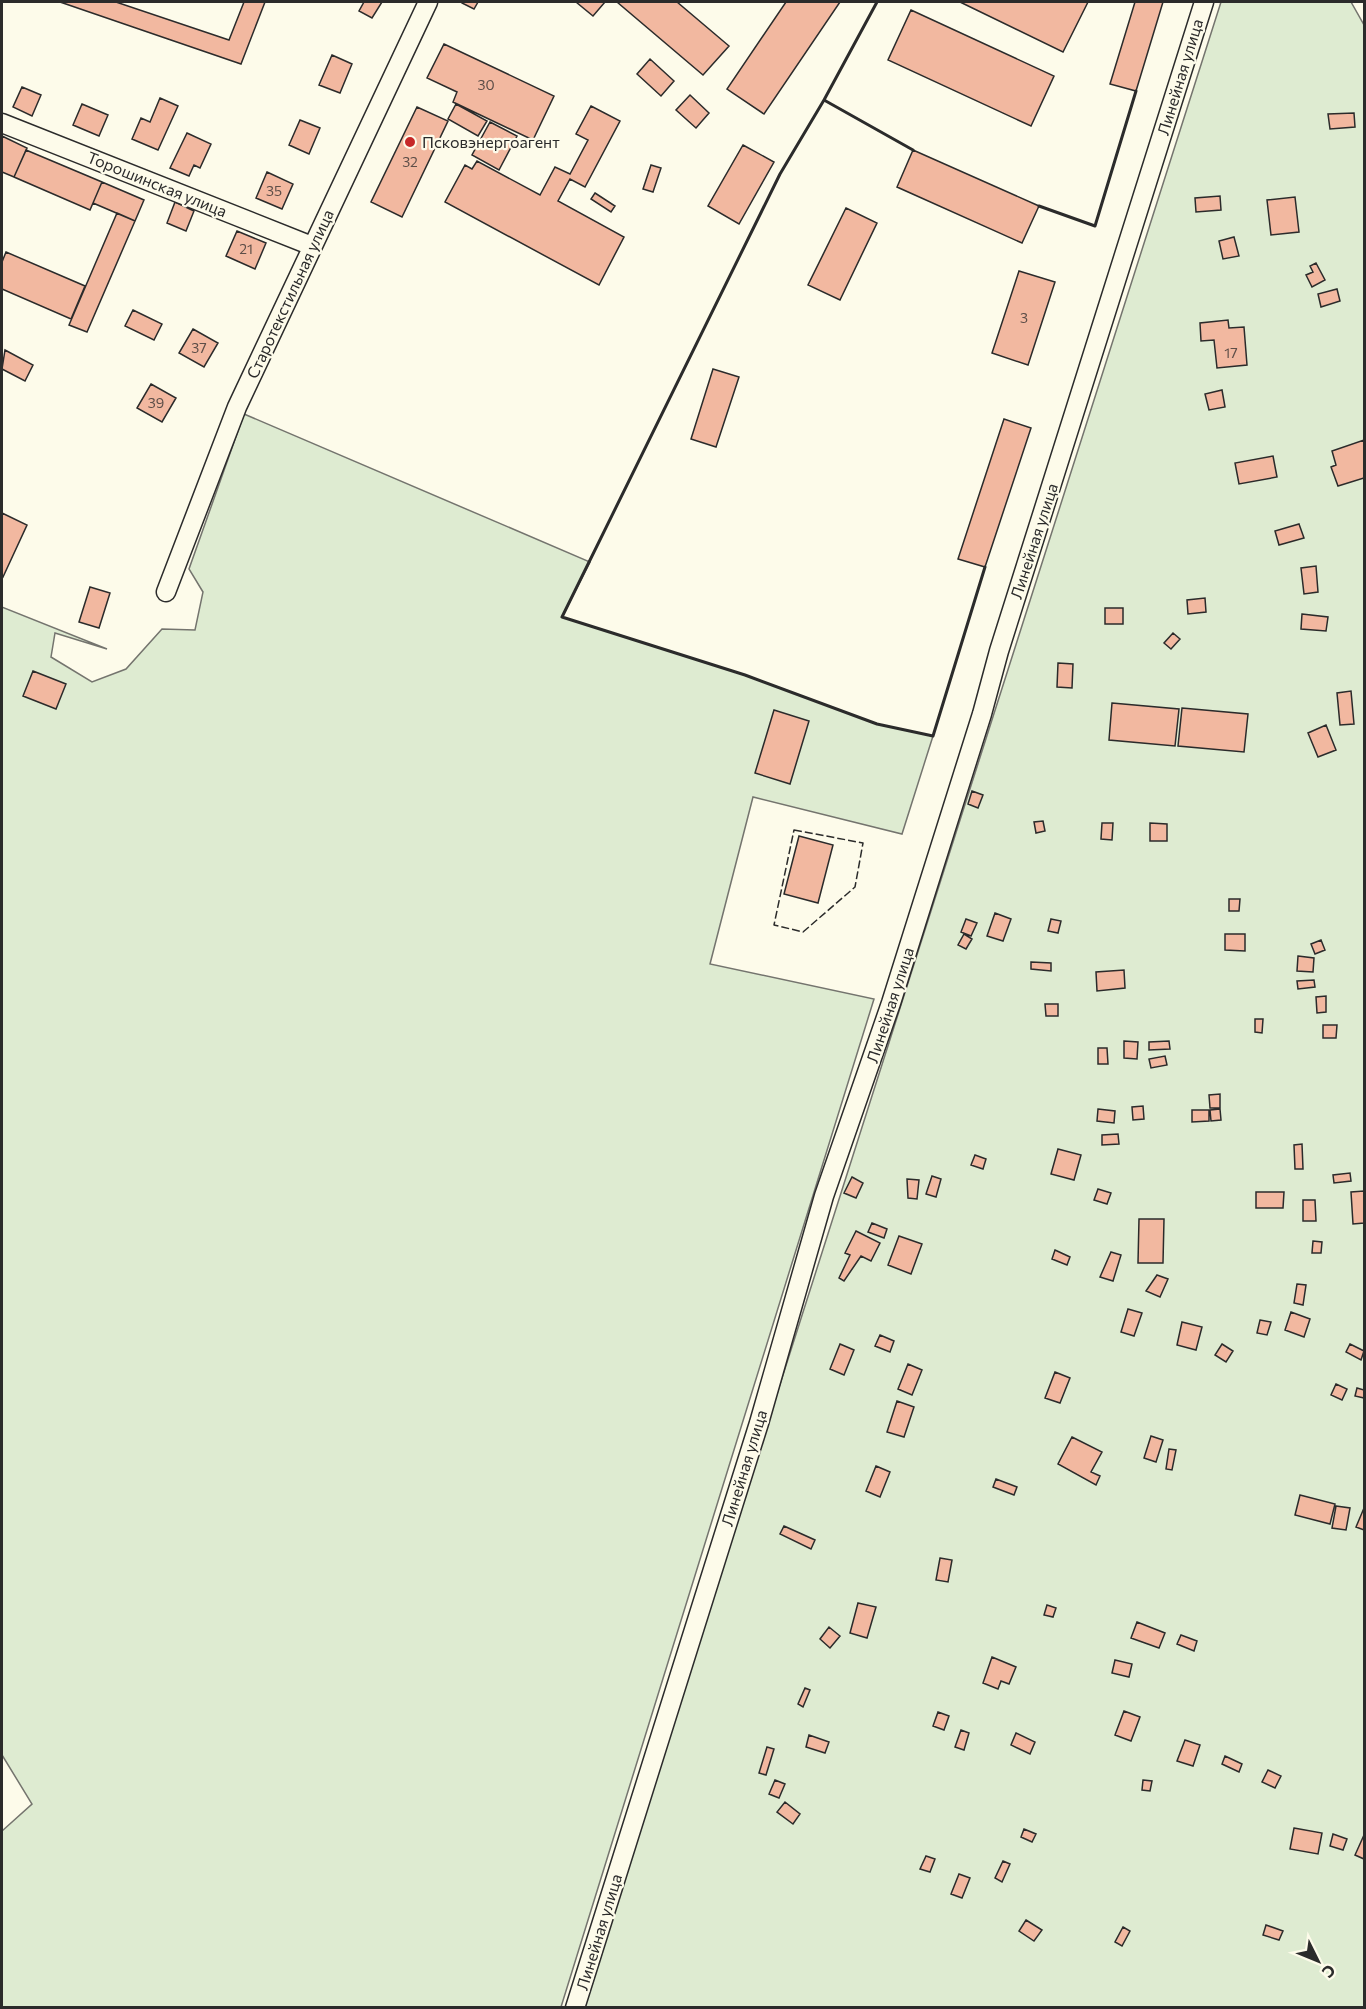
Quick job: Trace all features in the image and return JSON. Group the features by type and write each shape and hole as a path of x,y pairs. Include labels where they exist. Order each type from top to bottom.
{"street":[{"name":"Старотекстильная улица","path":"166,592 237,407 428,2"},
{"name":"Линейная улица","path":"575,2007 759,1423 824,1197 901,970 1204,2"},
{"name":"Торошинская улица","path":"2,123 312,246"}],"green space":[{"path":"1221,2 1351,2 1364,25 1364,2007 581,2008"},
{"path":"244,414 590,562 562,617 745,675 877,724 933,736 902,834 753,797 710,964 874,999 561,2007 2,2007 2,1831 32,1804 2,1755 2,607 107,649 55,633 51,657 92,682 126,669 162,629 195,630 203,592 189,569"}],"building":[{"path":"60,2 116,2 229,40 244,2 265,2 241,64"},
{"path":"364,2 382,2 372,18 359,11"},
{"path":"462,2 478,2 474,9"},
{"path":"576,2 605,2 593,16"},
{"path":"617,2 677,2 729,46 703,75"},
{"path":"786,2 840,2 764,114 727,89"},
{"path":"960,2 1088,2 1063,52"},
{"path":"1135,2 1163,2 1136,91 1110,84"},
{"path":"911,10 1054,76 1031,126 888,60"},
{"path":"444,44 554,96 533,140 453,102 457,92 427,78"},
{"path":"332,55 352,64 340,93 319,85"},
{"path":"650,59 674,81 661,96 637,74"},
{"path":"22,87 41,95 32,116 13,107"},
{"path":"690,95 709,113 696,128 676,110"},
{"path":"160,98 178,106 158,150 132,139 141,118 150,122"},
{"path":"82,104 108,115 99,136 73,125"},
{"path":"456,104 487,121 478,136 448,119"},
{"path":"591,106 620,121 585,187 570,179 558,201 624,237 599,285 445,202 465,165 472,169 477,161 540,195 555,167 570,174 588,140 576,134"},
{"path":"417,107 448,121 402,217 371,202"},
{"path":"1354,113 1355,127 1330,129 1328,114"},
{"path":"300,120 320,128 309,154 289,145"},
{"path":"490,122 517,136 499,170 472,155"},
{"path":"187,133 211,144 200,168 194,165 189,176 170,168"},
{"path":"2,136 27,148 14,177 2,172"},
{"path":"743,145 774,162 739,224 708,206"},
{"path":"26,150 102,182 90,210 14,177"},
{"path":"913,150 1039,206 1022,243 897,187"},
{"path":"651,165 661,168 653,192 643,189"},
{"path":"267,172 293,184 282,209 256,198"},
{"path":"102,182 144,200 135,221 93,203"},
{"path":"595,193 615,206 611,212 591,199"},
{"path":"1220,196 1221,210 1196,212 1195,198"},
{"path":"1295,197 1299,232 1271,235 1267,200"},
{"path":"175,202 194,211 186,231 167,223"},
{"path":"846,208 877,223 840,300 808,285"},
{"path":"117,213 135,221 87,332 69,325"},
{"path":"237,231 266,243 255,269 226,256"},
{"path":"1234,237 1239,256 1223,259 1219,241"},
{"path":"6,252 85,286 71,319 2,289 2,262"},
{"path":"1316,263 1325,280 1312,287 1306,275 1313,272 1310,266"},
{"path":"1019,271 1055,282 1028,365 992,353"},
{"path":"1337,289 1340,301 1321,307 1318,294"},
{"path":"133,310 162,324 154,340 125,326"},
{"path":"1228,320 1229,328 1244,327 1247,365 1217,368 1214,340 1201,341 1200,323"},
{"path":"193,329 218,343 204,367 179,353"},
{"path":"5,350 33,365 25,381 2,369"},
{"path":"713,369 739,377 716,447 691,439"},
{"path":"151,384 176,398 162,422 137,408"},
{"path":"1222,390 1225,407 1209,410 1205,394"},
{"path":"1004,419 1031,428 985,567 958,559"},
{"path":"1364,440 1364,478 1338,486 1331,467 1336,465 1332,451"},
{"path":"1273,456 1277,477 1239,484 1235,463"},
{"path":"2,513 27,525 3,577 2,576"},
{"path":"1299,524 1304,538 1279,545 1275,531"},
{"path":"1316,566 1318,592 1304,594 1301,568"},
{"path":"90,587 110,593 99,628 79,622"},
{"path":"1205,598 1206,612 1188,614 1187,600"},
{"path":"1105,608 1123,608 1123,624 1105,624"},
{"path":"1302,614 1328,617 1326,631 1301,629"},
{"path":"1173,633 1180,639 1171,649 1164,643"},
{"path":"1058,663 1073,664 1072,688 1057,687"},
{"path":"33,671 66,684 56,709 23,696"},
{"path":"1351,691 1354,724 1340,725 1337,693"},
{"path":"1112,703 1179,709 1175,746 1109,740"},
{"path":"1182,708 1248,714 1244,752 1178,746"},
{"path":"774,710 809,721 790,784 755,773"},
{"path":"1326,725 1336,750 1318,757 1308,733"},
{"path":"972,791 983,795 978,808 968,804"},
{"path":"1043,821 1045,831 1036,833 1034,822"},
{"path":"1102,823 1113,823 1112,840 1101,839"},
{"path":"1150,823 1167,824 1167,841 1150,841"},
{"path":"799,836 833,845 818,903 784,894"},
{"path":"1229,899 1240,899 1239,911 1229,911"},
{"path":"995,913 1011,919 1003,941 987,936"},
{"path":"966,919 977,923 971,936 961,932"},
{"path":"1051,919 1061,921 1058,933 1048,931"},
{"path":"964,934 972,939 966,949 958,945"},
{"path":"1225,934 1245,934 1245,951 1225,950"},
{"path":"1321,940 1325,950 1315,954 1311,944"},
{"path":"1298,956 1314,958 1313,972 1297,971"},
{"path":"1031,962 1051,963 1051,971 1031,969"},
{"path":"1124,970 1125,988 1097,991 1096,972"},
{"path":"1314,980 1315,987 1298,989 1297,981"},
{"path":"1326,996 1326,1012 1317,1013 1316,997"},
{"path":"1045,1004 1058,1004 1058,1016 1046,1016"},
{"path":"1255,1019 1263,1019 1262,1033 1255,1032"},
{"path":"1323,1025 1337,1025 1336,1038 1323,1038"},
{"path":"1124,1041 1138,1042 1137,1059 1124,1058"},
{"path":"1169,1041 1170,1049 1149,1050 1149,1042"},
{"path":"1098,1048 1107,1048 1108,1064 1098,1064"},
{"path":"1165,1056 1167,1065 1151,1068 1149,1059"},
{"path":"1220,1094 1220,1108 1210,1108 1209,1095"},
{"path":"1143,1106 1144,1119 1133,1120 1132,1107"},
{"path":"1098,1109 1115,1111 1114,1123 1097,1121"},
{"path":"1220,1109 1221,1120 1211,1121 1210,1110"},
{"path":"1192,1110 1209,1110 1209,1121 1192,1122"},
{"path":"1118,1134 1119,1144 1102,1145 1102,1135"},
{"path":"1302,1144 1303,1169 1295,1169 1294,1145"},
{"path":"1058,1149 1081,1155 1074,1180 1051,1174"},
{"path":"975,1155 986,1159 983,1169 971,1165"},
{"path":"1350,1173 1351,1181 1334,1183 1333,1175"},
{"path":"932,1176 941,1179 936,1197 926,1194"},
{"path":"852,1177 863,1183 856,1198 844,1193"},
{"path":"907,1179 919,1180 917,1199 908,1198"},
{"path":"1098,1189 1111,1193 1107,1204 1094,1200"},
{"path":"1364,1191 1364,1223 1353,1224 1351,1192"},
{"path":"1256,1192 1284,1192 1283,1208 1256,1208"},
{"path":"1303,1200 1315,1200 1316,1221 1303,1221"},
{"path":"1139,1219 1164,1219 1163,1263 1138,1263"},
{"path":"872,1223 887,1229 884,1238 868,1232"},
{"path":"856,1231 880,1243 871,1261 861,1256 844,1281 839,1278 850,1255 845,1253"},
{"path":"899,1236 922,1244 911,1274 888,1265"},
{"path":"1313,1241 1322,1242 1321,1253 1312,1253"},
{"path":"1055,1250 1070,1257 1067,1265 1052,1259"},
{"path":"1111,1252 1121,1255 1113,1281 1100,1277"},
{"path":"1157,1275 1168,1279 1160,1297 1146,1291"},
{"path":"1297,1284 1306,1285 1303,1305 1294,1303"},
{"path":"1128,1309 1142,1313 1134,1336 1121,1332"},
{"path":"1291,1312 1310,1319 1304,1337 1285,1330"},
{"path":"1260,1320 1271,1322 1267,1335 1257,1333"},
{"path":"1182,1322 1202,1327 1196,1350 1177,1345"},
{"path":"880,1335 894,1341 890,1352 875,1346"},
{"path":"840,1344 854,1350 844,1375 830,1369"},
{"path":"1222,1344 1233,1351 1226,1362 1215,1355"},
{"path":"1350,1344 1364,1351 1361,1360 1346,1352"},
{"path":"908,1364 922,1370 912,1395 898,1389"},
{"path":"1055,1372 1070,1378 1060,1403 1045,1398"},
{"path":"1336,1384 1347,1389 1342,1400 1331,1395"},
{"path":"1357,1388 1364,1390 1364,1398 1355,1396"},
{"path":"897,1401 914,1407 904,1437 887,1432"},
{"path":"1151,1436 1163,1440 1156,1462 1144,1458"},
{"path":"1072,1437 1102,1452 1091,1472 1100,1476 1096,1485 1058,1464"},
{"path":"1169,1449 1176,1450 1172,1470 1166,1469"},
{"path":"876,1466 890,1472 880,1497 866,1491"},
{"path":"996,1479 1017,1487 1014,1495 993,1487"},
{"path":"1300,1495 1335,1504 1330,1524 1295,1515"},
{"path":"1336,1506 1350,1508 1346,1530 1332,1528"},
{"path":"1364,1508 1364,1530 1356,1527"},
{"path":"784,1526 815,1540 811,1549 780,1534"},
{"path":"940,1558 952,1560 948,1582 936,1580"},
{"path":"858,1603 876,1607 867,1638 850,1633"},
{"path":"1047,1605 1056,1608 1053,1617 1044,1615"},
{"path":"1137,1622 1165,1633 1159,1648 1131,1638"},
{"path":"829,1627 840,1636 830,1648 820,1639"},
{"path":"1181,1635 1197,1641 1194,1651 1177,1644"},
{"path":"992,1657 1016,1667 1009,1684 1001,1681 998,1689 983,1683"},
{"path":"1115,1660 1132,1664 1129,1677 1112,1673"},
{"path":"805,1688 810,1690 803,1707 798,1704"},
{"path":"1124,1711 1140,1717 1131,1741 1115,1735"},
{"path":"938,1712 949,1716 944,1730 933,1726"},
{"path":"961,1730 969,1733 964,1750 955,1747"},
{"path":"1016,1733 1035,1742 1030,1754 1011,1745"},
{"path":"809,1735 829,1742 825,1753 806,1747"},
{"path":"1185,1740 1200,1745 1193,1766 1177,1761"},
{"path":"767,1747 774,1749 766,1775 759,1773"},
{"path":"1225,1756 1242,1764 1239,1772 1222,1764"},
{"path":"1268,1770 1281,1776 1275,1788 1262,1782"},
{"path":"775,1780 785,1784 779,1798 769,1794"},
{"path":"1143,1780 1152,1781 1150,1791 1142,1790"},
{"path":"785,1802 800,1814 793,1824 777,1812"},
{"path":"1294,1828 1322,1833 1318,1854 1290,1849"},
{"path":"1024,1829 1036,1834 1032,1842 1021,1837"},
{"path":"1333,1834 1347,1839 1343,1850 1330,1846"},
{"path":"1364,1835 1364,1859 1355,1855"},
{"path":"926,1856 935,1859 930,1872 920,1869"},
{"path":"1003,1861 1010,1864 1002,1882 995,1878"},
{"path":"959,1874 970,1878 962,1898 951,1894"},
{"path":"1026,1920 1042,1930 1034,1941 1019,1931"},
{"path":"1266,1925 1283,1931 1279,1940 1263,1935"},
{"path":"1123,1927 1130,1931 1122,1946 1115,1942"}],"fence":[{"path":"794,830 863,843 855,887 803,932 774,925 794,830"}],"wall":[{"path":"877,2 824,100 913,150"},
{"path":"1039,206 1095,226 1136,91"},
{"path":"824,100 780,174 562,617 745,675 877,724 933,736 985,567"}],"place":[{"name":"Псковэнергоагент","path":"410,142"}]}
